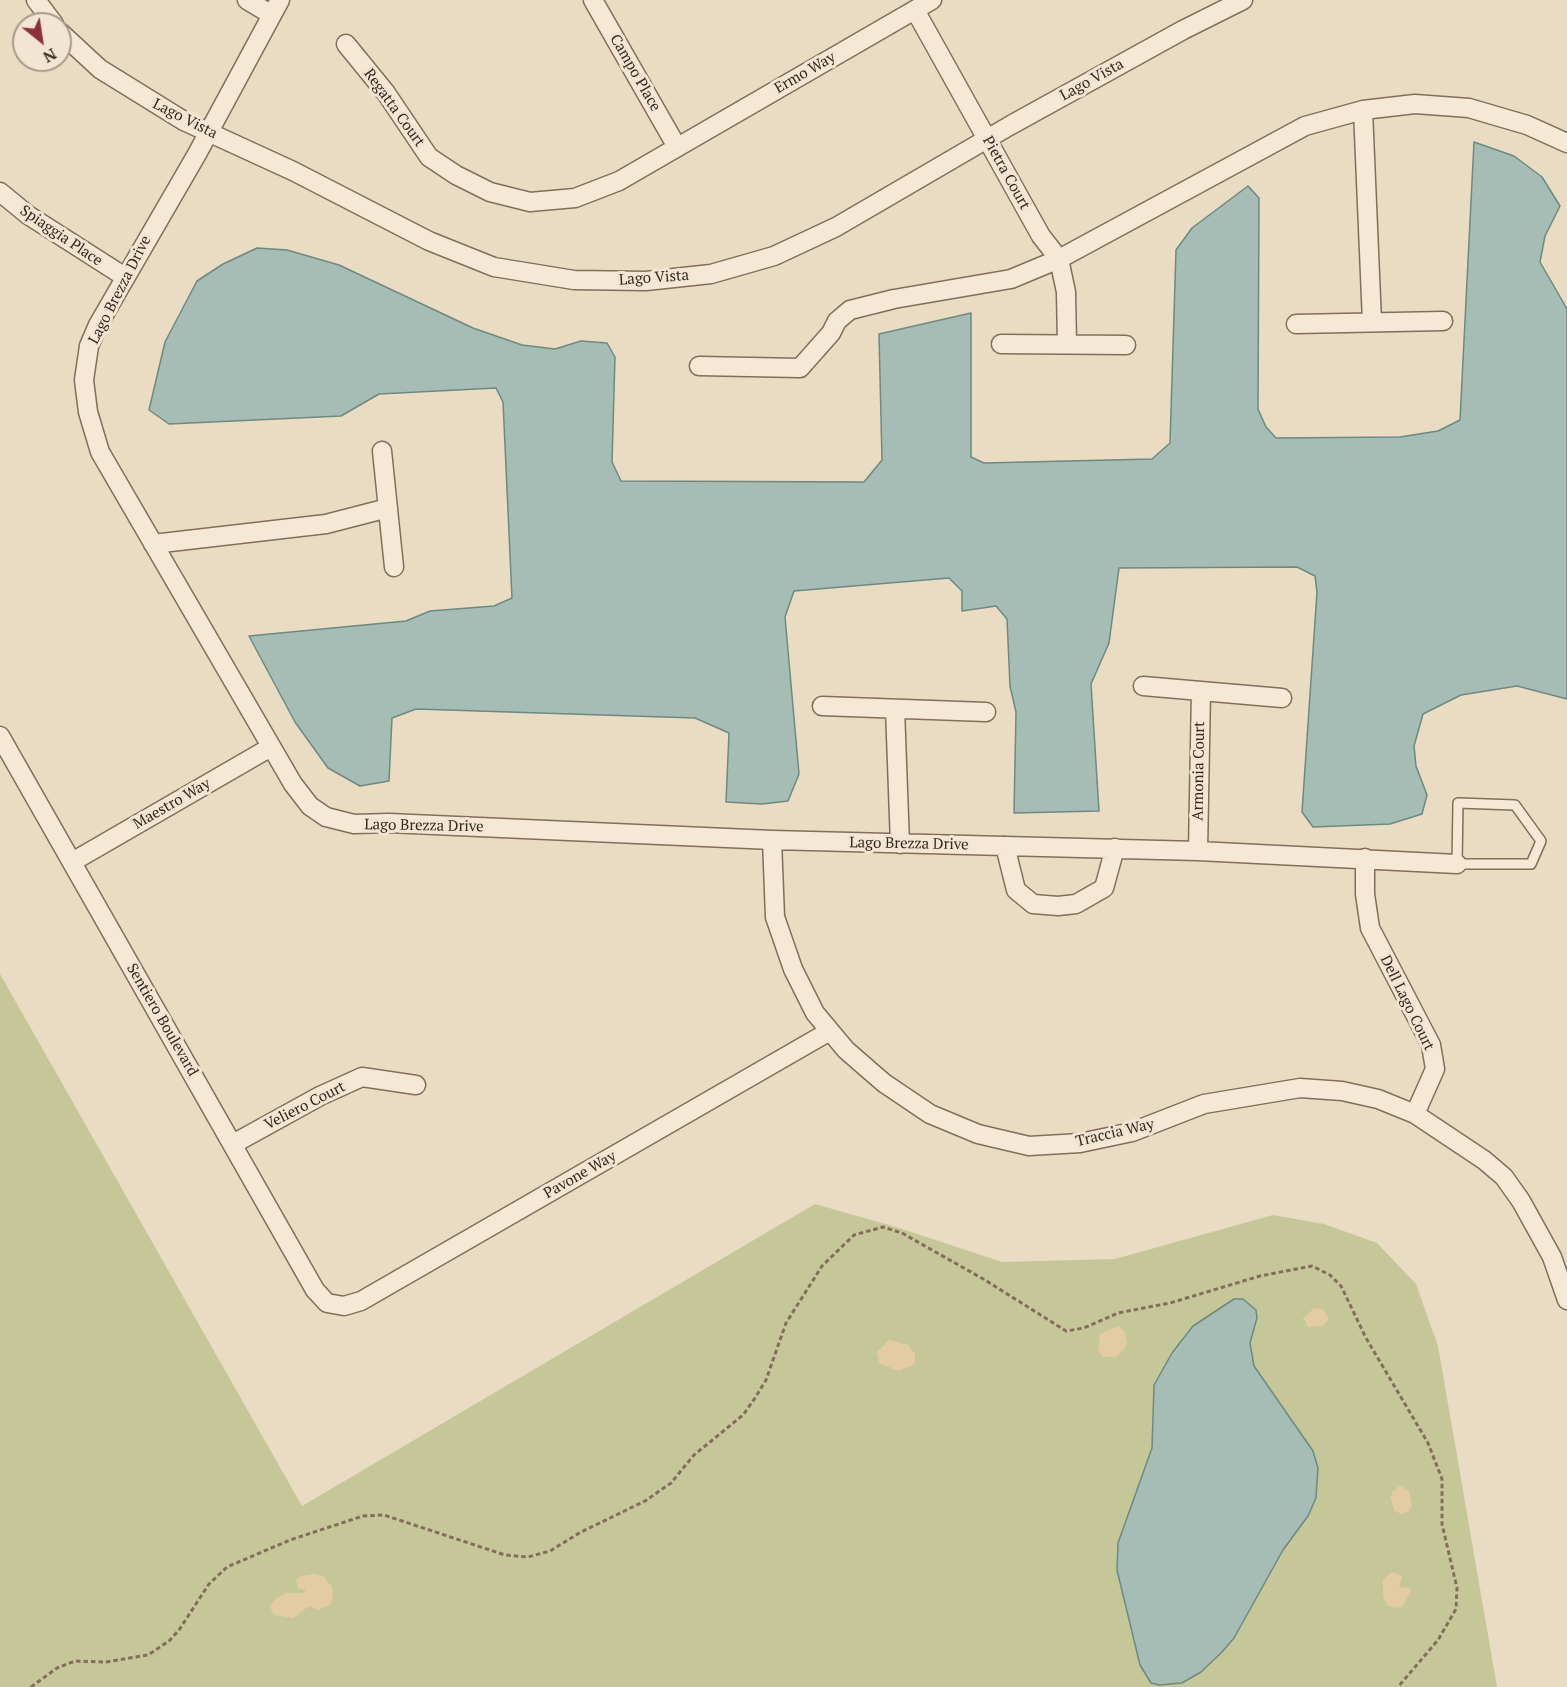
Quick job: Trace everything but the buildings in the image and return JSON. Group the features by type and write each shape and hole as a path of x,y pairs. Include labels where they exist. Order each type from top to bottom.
{"street":[{"path":"247,0 276,8"},
{"name":"Campo Place","path":"593,0 677,147"},
{"name":"Ermo Way","path":"677,147 932,0"},
{"name":"Lago Vista","path":"72,43 100,69 167,111 293,171 429,241 494,267 574,280 645,281 711,274 774,255 836,227 987,138 1183,30 1243,0"},
{"name":"Lago Brezza Drive","path":"276,8 125,277 89,346 84,380 88,412 100,452 271,747 310,806 326,818 354,824 388,823 772,840 1198,851 1457,864"},
{"name":"Pietra Court","path":"915,10 1041,236 1059,259 1066,292 1067,344"},
{"name":"Regatta Court","path":"346,44 386,93 429,157 456,175 490,192 530,202 575,198 619,181 677,147"},
{"path":"699,366 800,368 831,333 837,321 850,310 894,299 1011,279 1059,259 1305,126 1364,110 1416,104 1468,108 1527,125 1567,143"},
{"path":"1364,110 1372,322"},
{"name":"Spiaggia Place","path":"0,192 28,215 125,277"},
{"path":"1296,324 1443,321"},
{"path":"1001,344 1126,345"},
{"path":"382,451 394,567"},
{"path":"153,544 326,524 388,508"},
{"path":"1143,686 1282,698"},
{"name":"Armonia Court","path":"1198,851 1201,691"},
{"path":"822,706 986,712"},
{"path":"895,709 900,844"},
{"name":"Sentiero Boulevard","path":"0,736 315,1290 327,1303"},
{"name":"Maestro Way","path":"72,862 271,747"},
{"name":"Traccia Way","path":"772,840 775,917 793,969 815,1012 846,1050 884,1083 930,1114 978,1134 1029,1146 1080,1143 1132,1132 1204,1104 1300,1088 1342,1091 1378,1099 1415,1114"},
{"path":"1005,846 1017,890 1033,904 1058,906 1076,904 1104,888 1115,848"},
{"name":"Dell Lago Court","path":"1365,858 1365,894 1370,928 1431,1045 1436,1069 1415,1114"},
{"name":"Pavone Way","path":"327,1303 344,1306 361,1301 830,1031"},
{"name":"Veliero Court","path":"233,1144 320,1095 362,1077 416,1085"},
{"path":"1415,1114 1484,1160 1504,1177 1521,1201 1552,1257 1567,1300"}],"lane":[{"path":"1458,803 1515,806 1541,841 1540,849 1531,864 1457,864 1458,803"}],"path":[{"path":"31,1687 57,1668 75,1661 106,1662 148,1655 179,1630 209,1584 227,1567 290,1540 363,1516 384,1515 505,1555 528,1557 550,1551 581,1532 645,1501 671,1483 694,1455 743,1415 770,1371 786,1323 822,1266 854,1235 883,1227 903,1233 985,1280 1065,1331 1084,1328 1118,1313 1170,1303 1260,1276 1312,1266 1330,1275 1341,1286 1366,1338 1428,1443 1442,1479 1442,1524 1457,1588 1456,1609 1438,1640 1398,1687"}],"green space":[{"path":"0,974 302,1506 815,1204 896,1227 1002,1262 1115,1259 1273,1215 1324,1224 1377,1243 1416,1284 1438,1346 1497,1687 0,1687"}],"sand":[{"path":"1314,1308 1323,1309 1329,1319 1323,1326 1308,1327 1305,1320 1302,1320"},
{"path":"1118,1326 1125,1332 1127,1343 1125,1348 1116,1357 1103,1357 1098,1350 1100,1334"},
{"path":"889,1340 908,1345 915,1354 915,1364 899,1371 879,1363 877,1352"},
{"path":"1400,1486 1409,1491 1412,1506 1408,1512 1401,1514 1394,1510 1391,1498 1392,1492"},
{"path":"1392,1572 1402,1576 1399,1588 1408,1587 1411,1591 1403,1606 1398,1608 1388,1606 1383,1597 1383,1579"},
{"path":"314,1574 323,1576 332,1587 333,1596 330,1605 318,1610 309,1606 293,1618 274,1615 270,1607 275,1599 286,1593 305,1593 305,1590 298,1588 296,1581 300,1576"}],"shaded area":[{"path":"1474,142 1514,156 1542,177 1560,206 1545,236 1540,262 1567,309 1567,699 1517,686 1461,695 1423,714 1414,746 1416,766 1427,795 1422,814 1390,824 1313,827 1302,812 1317,592 1315,576 1297,567 1119,568 1109,643 1091,684 1099,811 1014,813 1016,712 1010,686 1007,619 996,606 962,611 962,591 949,578 794,591 785,617 799,774 788,801 762,804 726,802 729,733 695,718 416,709 392,718 389,781 360,786 328,768 295,722 249,636 406,621 430,611 494,606 512,598 503,402 496,388 379,394 341,416 169,424 149,410 165,342 197,281 223,264 257,248 287,250 339,265 473,328 522,345 555,349 581,341 607,343 615,357 612,462 621,481 864,482 882,460 879,334 971,313 971,457 984,463 1152,459 1170,443 1176,250 1192,228 1248,186 1259,198 1258,409 1266,427 1276,438 1400,437 1438,431 1460,420"},
{"path":"1234,1299 1243,1299 1256,1310 1257,1318 1250,1343 1254,1366 1313,1451 1318,1468 1316,1498 1308,1516 1283,1550 1234,1638 1201,1672 1182,1683 1159,1685 1151,1683 1140,1665 1117,1570 1118,1543 1152,1448 1154,1385 1172,1353 1193,1326"}]}
